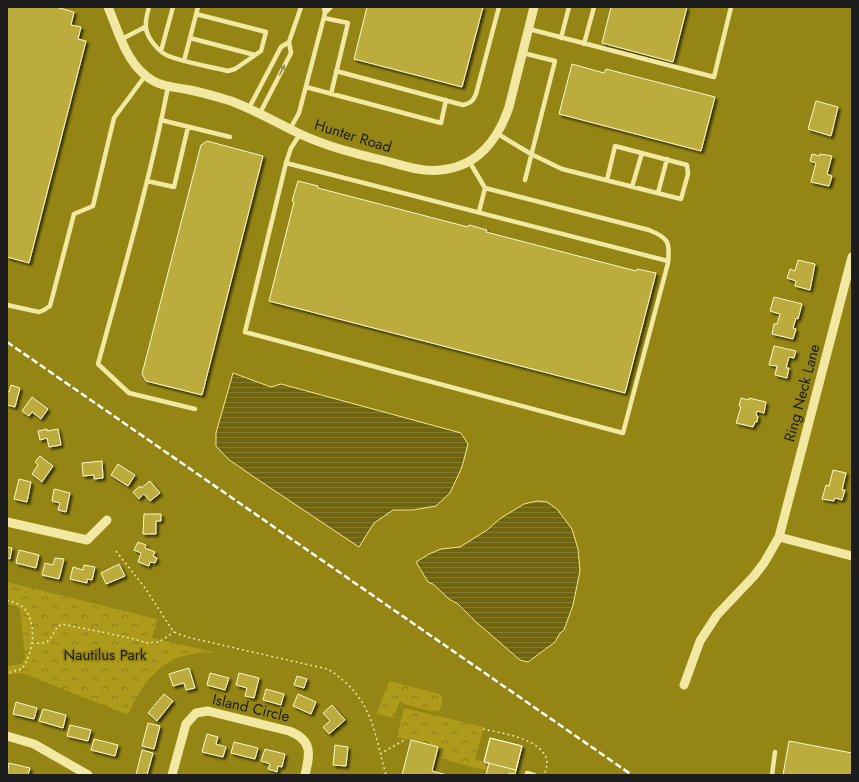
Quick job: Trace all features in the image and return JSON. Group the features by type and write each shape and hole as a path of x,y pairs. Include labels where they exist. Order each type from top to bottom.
{"street":[{"name":"Hunter Road","path":"108,7 133,64 145,76 158,84 202,93 231,101 260,113 300,134 338,149 412,168 440,170 456,167 469,161 488,147 498,134 509,107 534,7"},
{"name":"Ring Neck Lane","path":"684,685 700,641 717,615 754,576 764,563 780,537 852,257"},
{"path":"7,522 87,540 107,520"},
{"path":"780,537 852,556"},
{"name":"Island Circle","path":"172,775 186,724 196,713 208,711 289,731 302,737 307,744 309,751 305,775"},
{"path":"7,736 34,744 88,775"}],"lane":[{"path":"149,7 145,27 147,34 161,52 173,58 228,71 235,69 261,51 266,32 196,14"},
{"path":"161,52 173,7"},
{"path":"184,60 198,7"},
{"path":"260,113 291,53 289,42 301,7"},
{"path":"290,129 299,113 325,15 324,7"},
{"path":"325,15 331,7"},
{"path":"336,71 446,100 463,104 469,103 474,100 476,94 499,7"},
{"path":"561,38 569,7"},
{"path":"584,44 594,7"},
{"path":"529,29 714,77 731,7"},
{"path":"325,15 348,23 330,94"},
{"path":"122,39 145,27"},
{"path":"190,38 255,55"},
{"path":"249,108 281,47 289,42"},
{"path":"523,53 555,61 525,180"},
{"path":"7,305 39,312 50,306 74,214 93,206 114,118 145,76"},
{"path":"168,86 147,181 98,364 129,393 195,409"},
{"path":"306,87 441,123 446,100"},
{"path":"161,120 230,136"},
{"path":"147,181 174,187 188,127"},
{"path":"300,134 291,148 286,162 245,332 623,433 668,261 669,247 662,235 649,230 485,188"},
{"path":"498,134 531,154 562,169 681,199 688,174 687,165 615,146 607,180"},
{"path":"632,187 642,153"},
{"path":"658,193 667,159"},
{"path":"469,161 485,188 479,212"},
{"path":"286,162 668,261"},
{"path":"772,775 775,752"},
{"path":"527,775 534,775"}],"path":[{"path":"116,551 145,588 175,632 191,638 331,670 348,685 362,702 372,722 386,775"},
{"path":"7,600 23,607 31,625 32,643 27,662 22,669 7,672"},
{"path":"32,643 49,641 56,628 62,624 130,638 148,644 159,642 175,632"},
{"path":"483,728 522,738 538,747 545,755 547,761 544,775"},
{"path":"380,754 406,739"}],"green space":[{"name":"Nautilus Park","path":"7,582 157,619 152,638 218,653 186,655 173,660 162,667 143,687 128,715 22,673 7,675 7,666 22,664 25,658 20,608 7,604"},
{"path":"389,681 440,694 442,702 439,711 434,710 434,712 404,704 400,701 393,718 378,714 377,713"},
{"path":"404,708 484,727 475,759 489,763 487,771 442,759 445,749 397,737"}],"shaded area":[{"path":"233,373 271,387 281,384 461,433 468,444 462,467 450,493 436,506 413,510 393,510 374,523 359,547 228,459 216,446 216,433"},
{"path":"537,501 547,502 557,509 572,529 578,549 580,571 573,605 564,630 560,633 555,642 528,662 520,660 475,621 458,604 449,599 433,584 428,582 416,562 441,549 460,547 487,530 501,518 524,504"}],"building":[{"path":"7,7 56,7 74,12 71,25 81,27 78,39 86,41 29,263 7,257"},
{"path":"367,7 483,7 462,87 354,59"},
{"path":"611,7 687,7 673,62 602,43"},
{"path":"572,64 604,73 606,69 715,97 701,151 559,114"},
{"path":"816,101 838,107 831,136 808,129"},
{"path":"207,141 263,156 202,395 146,381 142,374 201,145"},
{"path":"812,154 832,156 827,174 832,176 829,186 811,182 816,163 810,161"},
{"path":"298,181 318,186 318,188 468,227 469,225 487,230 486,232 636,271 637,269 656,273 625,393 269,301"},
{"path":"798,260 815,264 810,290 795,286 796,281 787,278 790,269 795,271"},
{"path":"774,297 802,304 798,319 796,318 793,328 796,329 793,339 772,334 774,324 777,324 780,314 770,311"},
{"path":"774,346 796,351 794,358 789,357 786,368 789,368 787,378 775,375 777,366 769,365"},
{"path":"11,385 20,388 15,407 7,405 7,392 9,392"},
{"path":"32,397 48,409 41,419 32,412 29,416 22,411"},
{"path":"741,398 749,400 749,398 766,402 764,413 757,411 757,422 755,422 753,427 736,423 741,407 739,406"},
{"path":"47,429 47,431 58,429 61,445 49,447 47,438 40,440 38,431"},
{"path":"40,456 53,466 42,482 32,474 38,465 35,462"},
{"path":"102,461 103,478 94,479 94,475 83,476 82,463"},
{"path":"118,464 135,475 128,486 111,475"},
{"path":"833,470 846,473 842,490 845,490 842,500 835,498 834,501 822,499 826,485 829,486"},
{"path":"19,479 31,482 27,502 14,499"},
{"path":"150,481 160,493 150,501 144,494 139,499 133,492 140,486 141,488"},
{"path":"54,489 70,493 66,512 58,510 60,503 52,501"},
{"path":"144,514 161,514 161,521 156,521 156,534 143,534"},
{"path":"138,542 146,545 145,548 155,552 153,556 157,558 155,563 150,562 149,566 138,562 141,553 134,550"},
{"path":"7,547 12,548 10,559 7,558"},
{"path":"19,550 39,555 36,568 16,563"},
{"path":"55,558 64,559 59,579 42,575 45,563 53,565"},
{"path":"119,564 125,576 106,584 101,573"},
{"path":"84,565 95,567 92,580 87,579 87,583 70,579 73,567 83,570"},
{"path":"189,668 195,688 186,690 184,683 173,686 169,674"},
{"path":"210,673 229,678 225,690 207,685"},
{"path":"239,673 259,678 254,698 245,696 247,688 236,685"},
{"path":"297,676 307,679 304,688 294,685"},
{"path":"266,689 284,694 281,705 263,700"},
{"path":"164,694 173,701 157,721 148,713"},
{"path":"298,694 316,702 311,714 293,706"},
{"path":"16,702 37,708 34,719 13,714"},
{"path":"332,705 345,720 329,734 323,727 330,721 323,713"},
{"path":"43,709 66,715 63,728 39,721"},
{"path":"148,723 160,726 154,749 142,746"},
{"path":"70,725 91,730 88,741 67,736"},
{"path":"207,734 218,737 216,744 226,747 223,757 202,752"},
{"path":"490,738 522,746 515,774 509,773 509,775 486,775 489,763 484,762"},
{"path":"490,738 522,746 516,770 484,762"},
{"path":"94,739 118,745 115,756 91,750"},
{"path":"411,740 438,747 432,771 447,775 402,775"},
{"path":"789,741 852,753 852,775 783,775"},
{"path":"234,742 258,748 255,759 231,753"},
{"path":"335,745 348,747 346,766 333,765"},
{"path":"265,749 285,754 282,767 278,766 277,772 268,769 270,764 261,761"},
{"path":"142,750 153,753 147,775 136,775"},
{"path":"9,763 30,768 28,775 7,775"}],"railway":[{"path":"7,342 632,775"}]}
